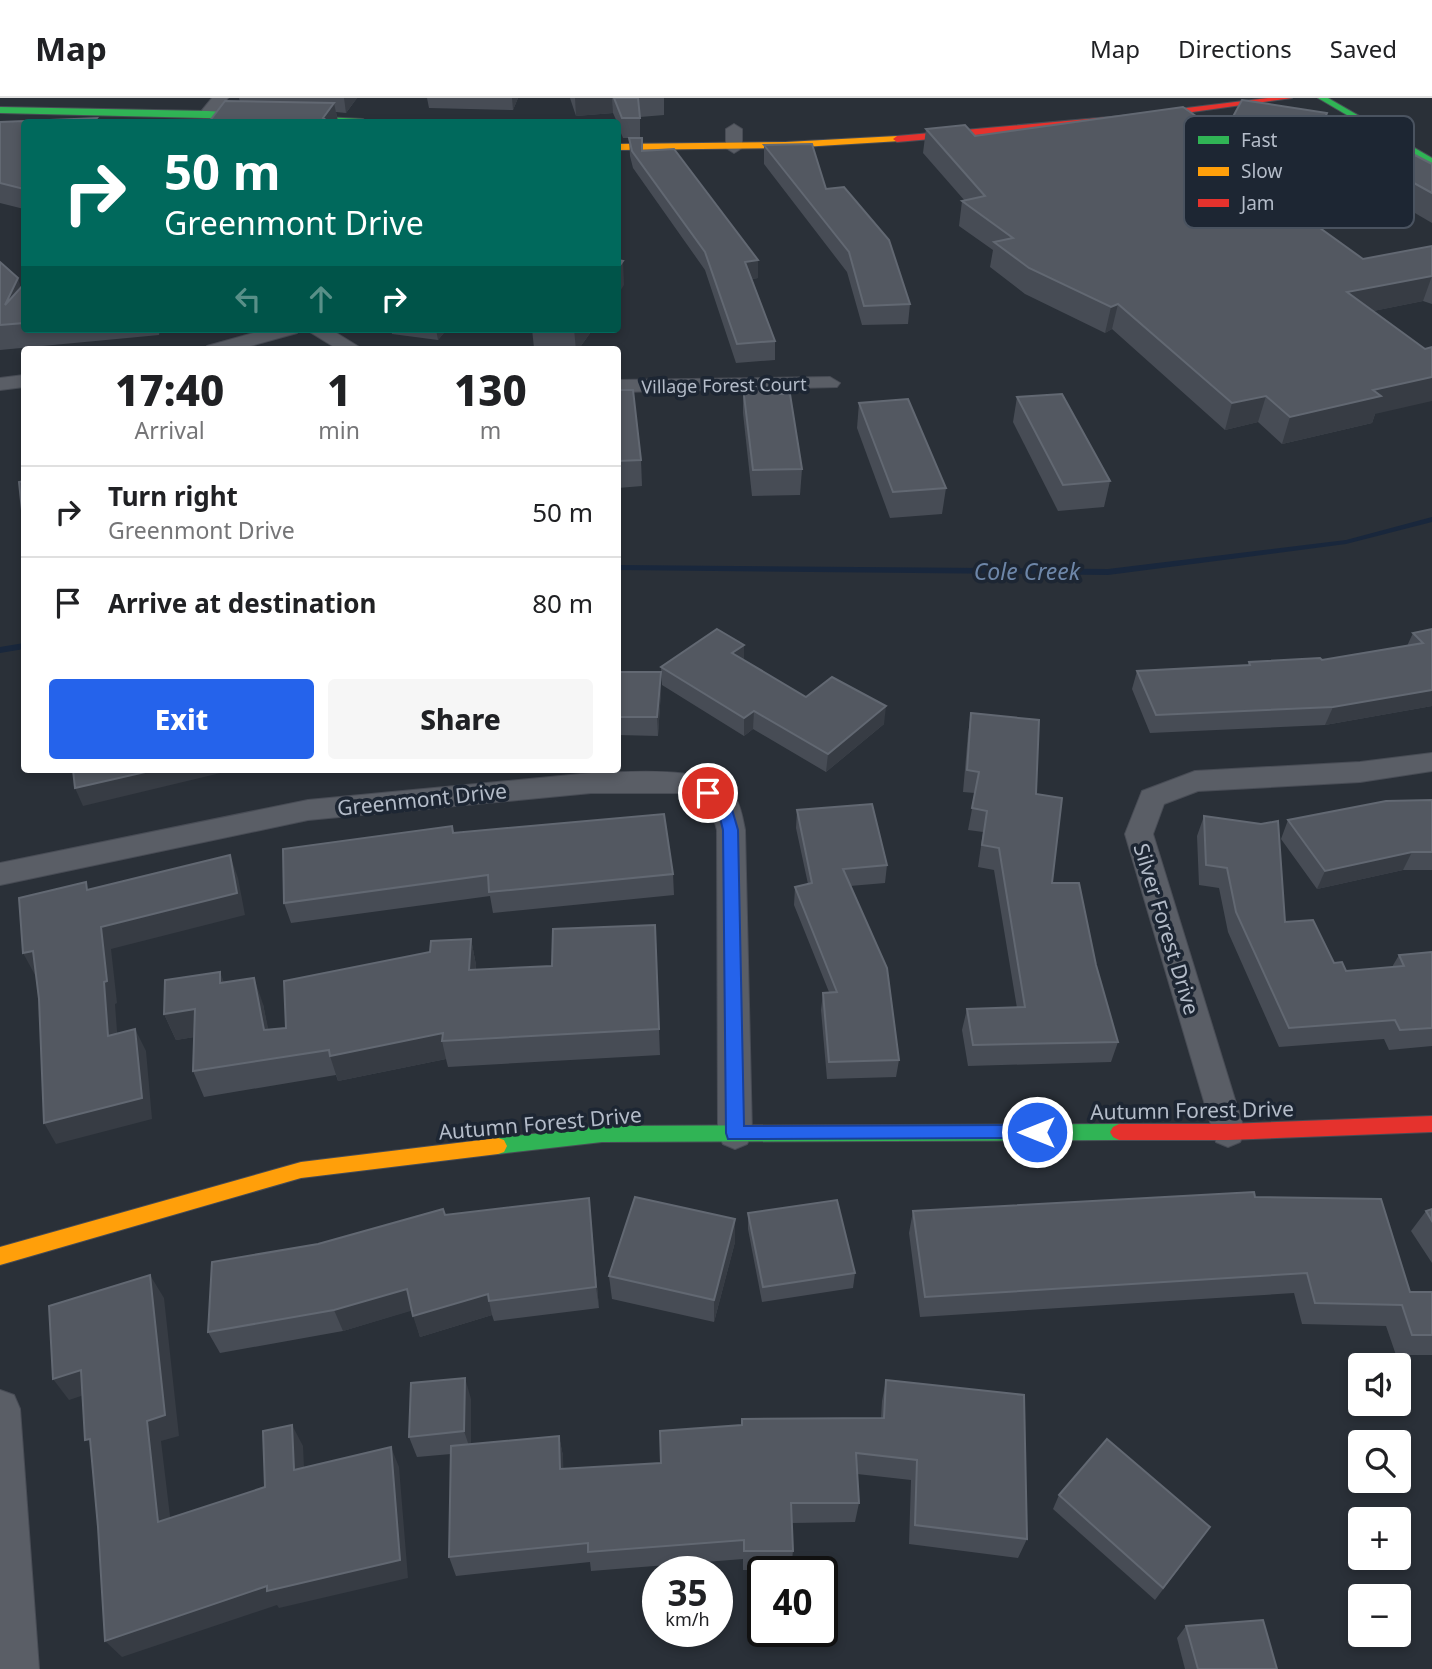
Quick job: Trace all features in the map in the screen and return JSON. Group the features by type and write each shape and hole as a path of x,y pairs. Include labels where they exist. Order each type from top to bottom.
{"main road":[{"path":"621,147 734,148 1003,130 1288,98"},
{"path":"1322,98 1353,116"},
{"path":"0,110 185,119 207,114 304,119"},
{"path":"696,129 741,129"},
{"path":"1414,152 1432,162"},
{"name":"Autumn Forest Drive","path":"0,1256 301,1170 603,1134 1228,1132 1432,1124"}],"street":[{"path":"185,119 194,98"},
{"path":"207,114 220,98"},
{"path":"734,148 741,129"},
{"path":"228,346 276,333"},
{"path":"323,333 347,346"},
{"path":"0,384 21,381"},
{"name":"Village Forest Court","path":"621,386 830,383"},
{"name":"Silver Forest Drive","path":"1228,1132 1139,834 1152,798 1195,781 1360,772 1432,762"},
{"name":"Greenmont Drive","path":"0,874 308,810 591,783 693,783 724,803 731,830 735,1133"},
{"path":"0,1409 17,1669"}],"building":[{"path":"614,98 638,98 640,118 622,118"},
{"path":"1242,100 1327,113 1326,116 1233,116"},
{"path":"225,101 334,103 324,119 211,119"},
{"path":"1183,107 1196,116 1184,116 1184,228 1320,228 1363,259 1432,246 1432,276 1347,292 1425,349 1432,347 1432,377 1373,390 1381,396 1290,417 1266,396 1232,403 1118,304 1111,307 1029,268 994,242 1013,238 962,201 985,196 926,129 965,125 975,136"},
{"path":"21,121 21,188 0,183 0,122"},
{"path":"629,138 642,138 642,151 674,149 758,260 745,262 775,341 737,344 705,252 632,151"},
{"path":"812,144 826,189 844,187 889,240 910,304 864,306 849,252 764,145"},
{"path":"1414,155 1432,164 1432,193 1414,183"},
{"path":"0,262 18,278 5,305 21,287 21,323 0,325"},
{"path":"774,386 775,394 790,394 802,469 753,470 743,387"},
{"path":"621,390 633,390 641,460 621,461"},
{"path":"1062,394 1110,481 1063,485 1017,397"},
{"path":"908,399 946,488 893,492 859,403"},
{"path":"717,629 744,645 732,653 806,697 832,677 886,706 828,754 754,711 744,718 661,667"},
{"path":"1432,629 1432,690 1333,707 1156,715 1137,671 1250,665 1249,662 1322,660 1423,643 1413,633"},
{"path":"621,672 661,672 657,717 621,717"},
{"path":"971,713 1039,720 1036,794 1062,798 1052,883 1079,883 1096,965 1118,1042 973,1045 967,1009 1025,1007 999,848 982,845 987,811 972,808 979,772 967,770"},
{"path":"73,773 141,773 75,788"},
{"path":"1432,800 1432,852 1412,852 1325,871 1288,820 1386,801"},
{"path":"872,804 887,865 843,869 887,968 899,1060 829,1062 823,993 837,992 795,887 812,883 797,810"},
{"path":"664,814 673,874 489,892 488,875 284,903 283,849 452,826 453,833"},
{"path":"1204,816 1261,824 1278,821 1285,922 1313,920 1334,963 1342,962 1346,971 1404,966 1399,955 1432,952 1432,1028 1400,1030 1395,1020 1289,1028 1236,912 1227,868 1206,865"},
{"path":"230,855 237,893 101,927 107,981 104,982 108,1036 135,1029 142,1098 44,1123 39,999 33,951 23,953 19,898 86,882 87,890"},
{"path":"655,925 659,1029 442,1041 443,1033 330,1056 329,1050 193,1071 195,1009 164,1014 165,980 220,972 220,983 254,978 264,1030 286,1028 284,981 430,952 431,941 471,939 469,970 552,966 553,929"},
{"path":"1254,1192 1255,1197 1381,1199 1410,1292 1432,1292 1432,1335 1412,1335 1402,1305 1315,1303 1307,1273 925,1297 913,1211"},
{"path":"635,1197 735,1219 714,1300 609,1276"},
{"path":"589,1198 596,1287 489,1301 488,1294 413,1316 407,1289 334,1310 208,1332 212,1262 318,1244 443,1209 445,1215"},
{"path":"837,1200 855,1273 763,1287 748,1213"},
{"path":"1432,1209 1432,1221 1426,1211"},
{"path":"150,1275 165,1415 147,1421 158,1522 265,1487 263,1431 292,1425 294,1470 391,1447 400,1560 267,1591 267,1586 105,1641 98,1527 90,1439 85,1440 81,1370 53,1379 49,1306"},
{"path":"465,1378 464,1431 409,1437 411,1383"},
{"path":"886,1380 1024,1395 1027,1539 915,1525 917,1460 856,1453 859,1503 791,1503 793,1551 744,1551 744,1540 588,1552 588,1543 449,1557 451,1446 559,1436 560,1469 661,1463 660,1431 742,1425 742,1419 884,1418"},
{"path":"1107,1439 1210,1527 1163,1588 1059,1495"},
{"path":"1263,1620 1277,1669 1198,1669 1186,1626"}],"waterway":[{"name":"Cole Creek","path":"621,568 1108,572 1346,542 1432,519"},
{"name":"Cole Creek","path":"0,650 21,646"}],"traffic: fast":[{"path":"1322,98 1353,116"},
{"path":"0,110 207,114 304,119"},
{"path":"1414,152 1432,162"},
{"path":"498,1146 602,1134 1119,1132"}],"traffic: slow":[{"path":"621,147 786,145 897,139"},
{"path":"0,1256 301,1170 498,1146"}],"traffic: jam":[{"path":"897,139 1121,119 1288,98"},
{"path":"1119,1132 1228,1132 1432,1124"}],"route":[{"path":"708,793 724,803 731,830 735,1133 1037,1132"}]}
